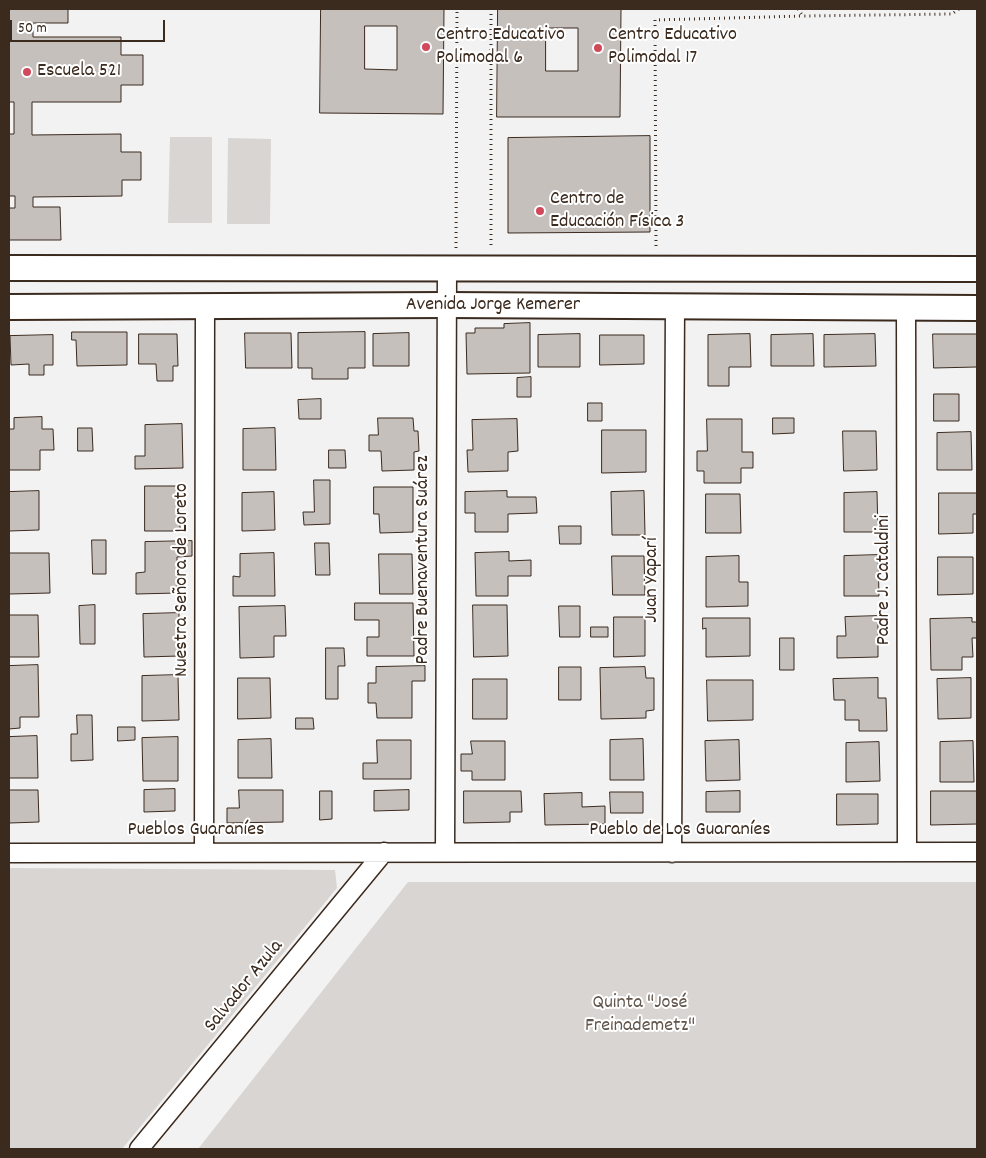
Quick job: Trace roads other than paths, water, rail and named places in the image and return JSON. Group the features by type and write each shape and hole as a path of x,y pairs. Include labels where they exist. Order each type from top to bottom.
{"main road":[{"name":"Avenida Jorge Kemerer","path":"9,268 977,269"},
{"name":"Avenida Jorge Kemerer","path":"9,307 446,305 977,308"}],"street":[{"name":"Padre Buenaventura Suárez","path":"445,852 446,305 452,268"},
{"name":"Nuestra Señora de Loreto","path":"204,852 205,307"},
{"name":"Juan Yaparí","path":"672,853 676,307"},
{"name":"Padre J. Cataldini","path":"906,307 907,852"},
{"name":"Pueblo de Los Guaraníes","path":"384,852 977,852"},
{"name":"Pueblos Guaraníes","path":"9,853 384,852"},
{"name":"Salvador Azula","path":"139,1149 384,852"}],"place":[{"name":"Centro Educativo Polimodal 6","path":"426,47"},
{"name":"Centro Educativo Polimodal 17","path":"598,48"},
{"name":"Escuela 521","path":"27,72"},
{"name":"Centro de Educación Física 3","path":"540,211"}],"park label":[{"name":"Quinta \"José Freinademetz\"","path":"640,1016"}]}
